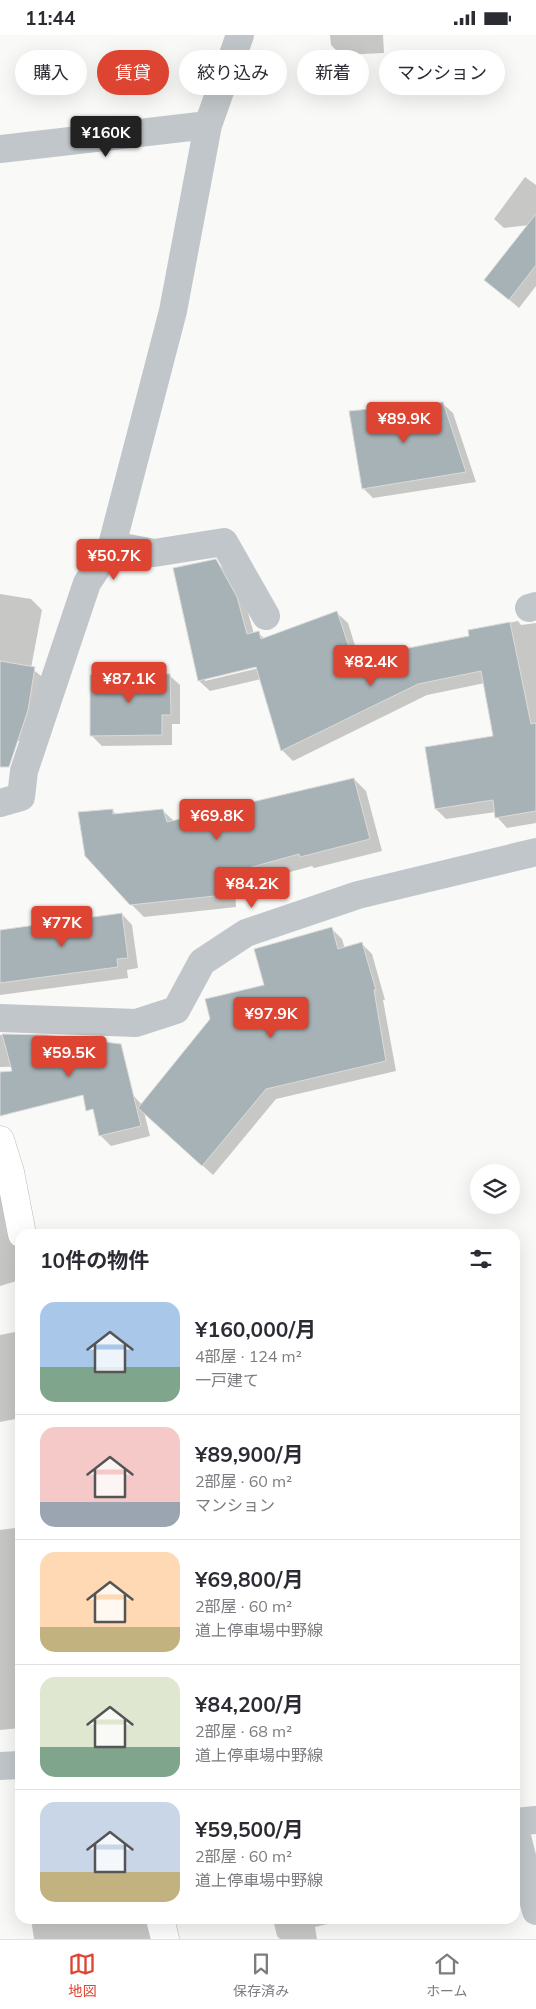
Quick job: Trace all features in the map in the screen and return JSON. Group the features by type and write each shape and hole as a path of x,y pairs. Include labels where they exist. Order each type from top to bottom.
{"main road":[{"path":"0,1141 10,1172 21,1229"},
{"path":"161,1924 165,1939"}],"street":[{"path":"0,803 21,797 24,771 87,583 112,545 173,311 208,125 240,35"},
{"path":"0,149 208,125"},
{"path":"112,545 154,553 224,542 266,616"},
{"path":"0,1018 136,1023 176,1010 202,962 246,933 358,895 536,852"},
{"path":"0,1765 15,1765"},
{"path":"520,1822 536,1820"},
{"path":"520,1849 536,1911"}],"building":[{"path":"536,214 536,265 509,300 484,280"},
{"path":"443,402 466,472 362,489 349,411"},
{"path":"216,559 237,597 247,634 259,631 261,639 337,611 351,653 368,645 373,655 469,636 468,630 510,622 531,724 536,723 536,811 495,818 493,800 435,809 425,747 493,736 481,671 418,684 281,751 256,667 198,681 173,568"},
{"path":"0,661 35,667 28,710 9,767 0,767"},
{"path":"170,674 171,715 162,715 162,735 90,736 90,675"},
{"path":"354,778 370,839 300,857 299,854 223,875 224,895 130,905 85,856 78,812 113,809 113,814 163,809 167,822"},
{"path":"122,913 128,958 117,959 118,967 0,983 0,930"},
{"path":"332,927 338,949 362,942 376,990 374,990 386,1061 266,1089 202,1166 138,1108 210,1019 205,999 264,985 254,949"},
{"path":"2,1034 47,1035 121,1044 141,1126 99,1136 93,1109 86,1111 83,1095 0,1116 0,1072 12,1071"}]}
